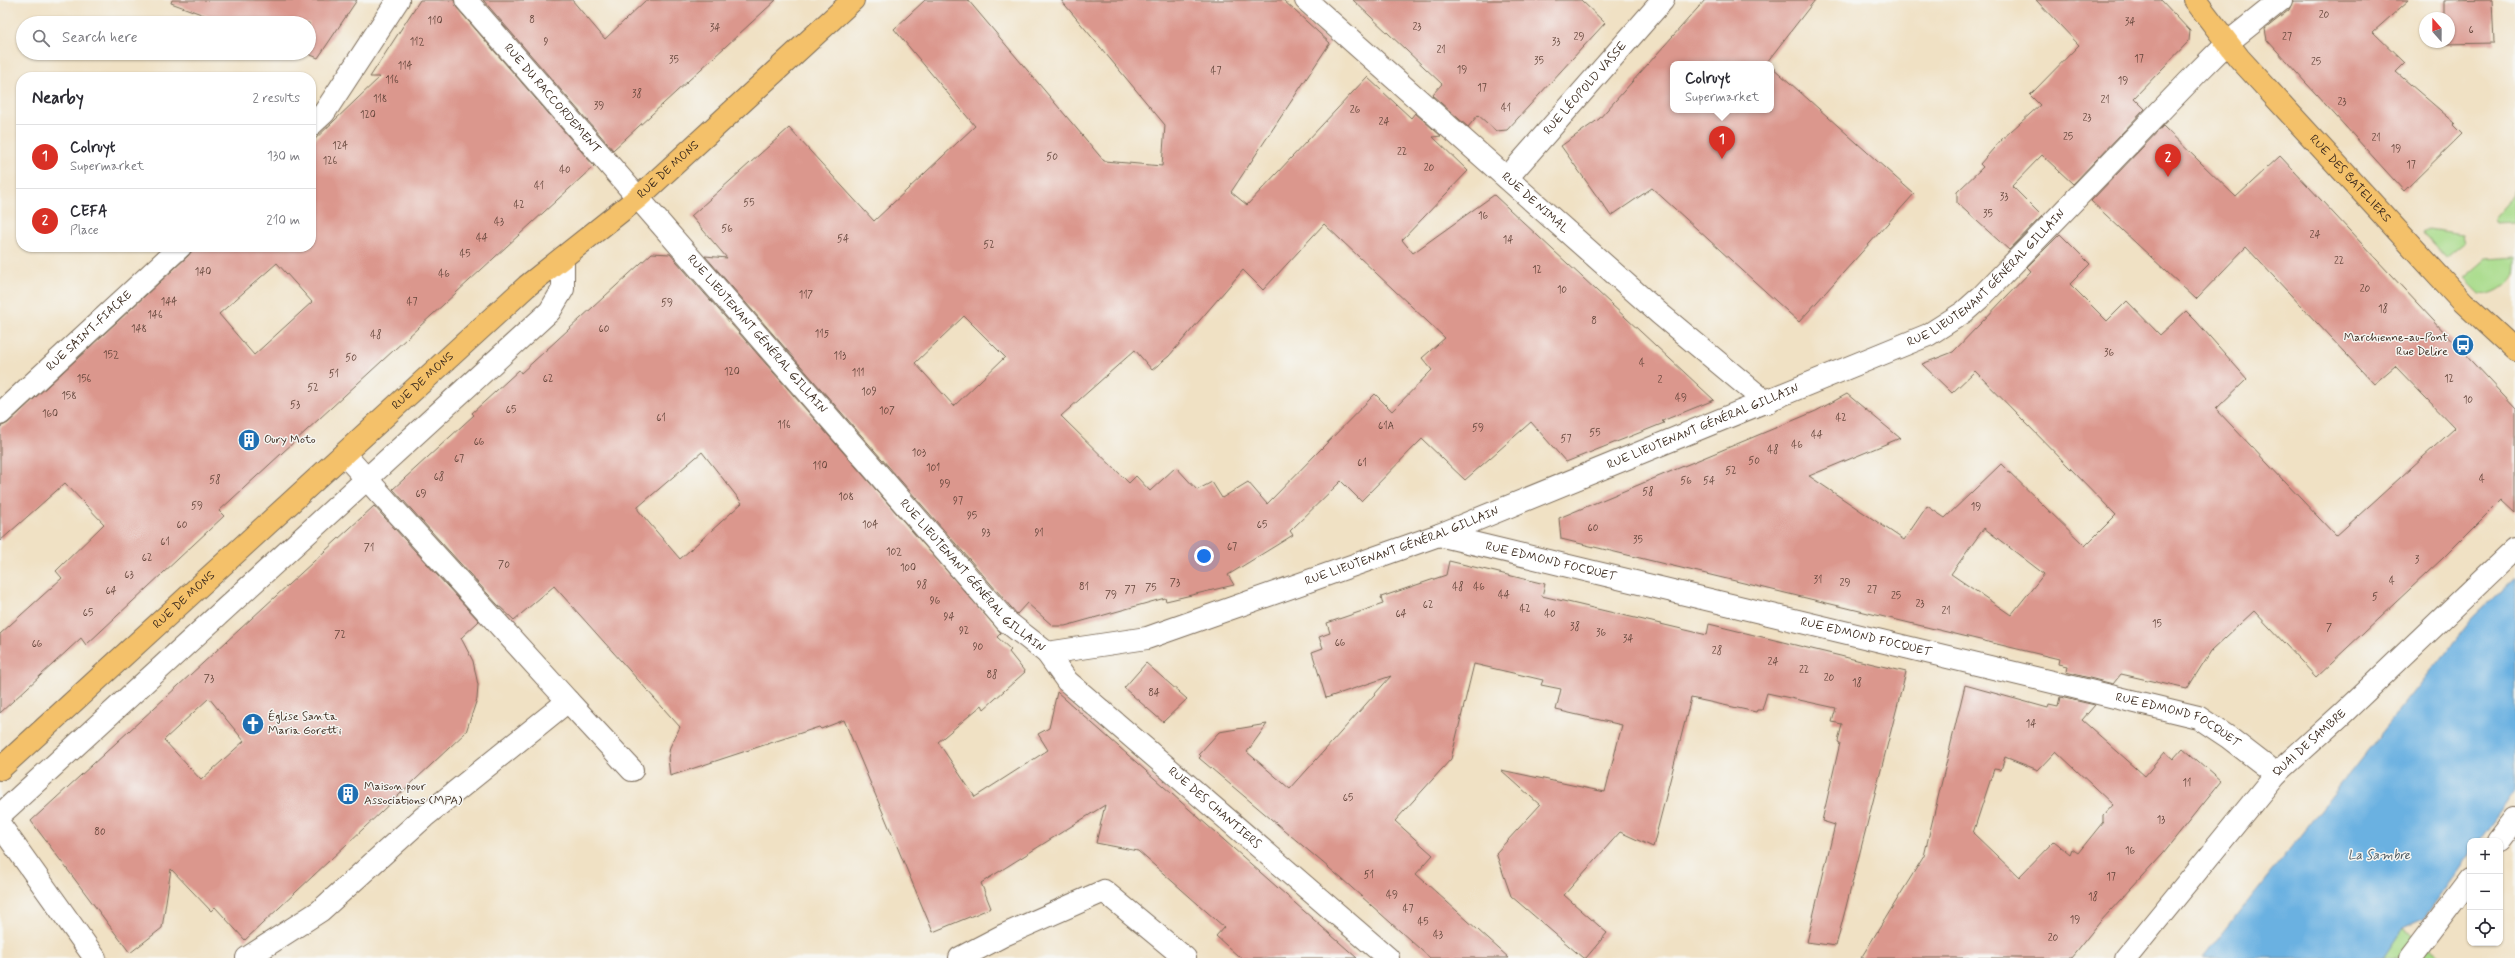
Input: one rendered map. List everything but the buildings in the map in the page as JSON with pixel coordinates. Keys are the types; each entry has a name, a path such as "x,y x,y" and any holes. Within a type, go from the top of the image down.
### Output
{"main road":[{"name":"RUE DE MONS","path":"0,769 527,286 639,197 853,0"},
{"name":"RUE DES BATELIERS","path":"2194,0 2226,44 2463,302 2513,345"}],"street":[{"path":"316,120 324,113 398,0"},
{"name":"RUE DU RACCORDEMENT","path":"466,0 639,197"},
{"name":"RUE DE NIMAL","path":"1306,0 1660,314 1767,403"},
{"name":"RUE LÉOPOLD VASSE","path":"1507,178 1663,0"},
{"name":"RUE LIEUTENANT GÉNÉRAL GILLAIN","path":"639,197 1006,621 1047,653 1147,638 1439,535 1767,403 1922,338 1964,312 2131,143 2138,132 2226,44 2281,0"},
{"name":"RUE SAINT-FIACRE","path":"0,414 175,252"},
{"path":"0,815 550,311 563,289 563,258"},
{"path":"344,454 632,770"},
{"name":"RUE EDMOND FOCQUET","path":"1439,535 2198,717 2228,737 2276,774"},
{"name":"QUAI DE SAMBRE","path":"2126,958 2276,774 2341,715 2515,549"},
{"name":"RUE DES CHANTIERS","path":"1047,653 1067,682 1388,958"},
{"path":"247,958 320,911 424,817 568,701"},
{"path":"2500,838 2515,819"},
{"path":"0,825 9,834 95,958"},
{"path":"2410,958 2467,883"},
{"path":"960,958 1004,935 1104,891 1184,958"}],"green space":[{"path":"2515,187 2515,223 2495,224 2493,219 2507,203"},
{"path":"2428,229 2463,234 2465,242 2446,258 2422,232"},
{"path":"2515,257 2514,274 2512,278 2505,286 2495,292 2490,294 2480,294 2464,278 2486,259"},
{"path":"2403,928 2444,958 2383,958"}],"water":[{"name":"La Sambre","path":"2515,578 2515,791 2481,838 2467,838 2467,858 2423,919 2403,928 2383,958 2203,958 2472,619"}],"place":[{"name":"Colruyt","path":"1722,159"},
{"name":"CEFA","path":"2168,177"},
{"name":"Marchienne-au-Pont Rue Delire","path":"2463,345"},
{"name":"Oury Moto","path":"249,440"},
{"name":"Église Santa Maria Goretti","path":"253,724"},
{"name":"Maison pour Associations (MPA)","path":"348,794"}]}
